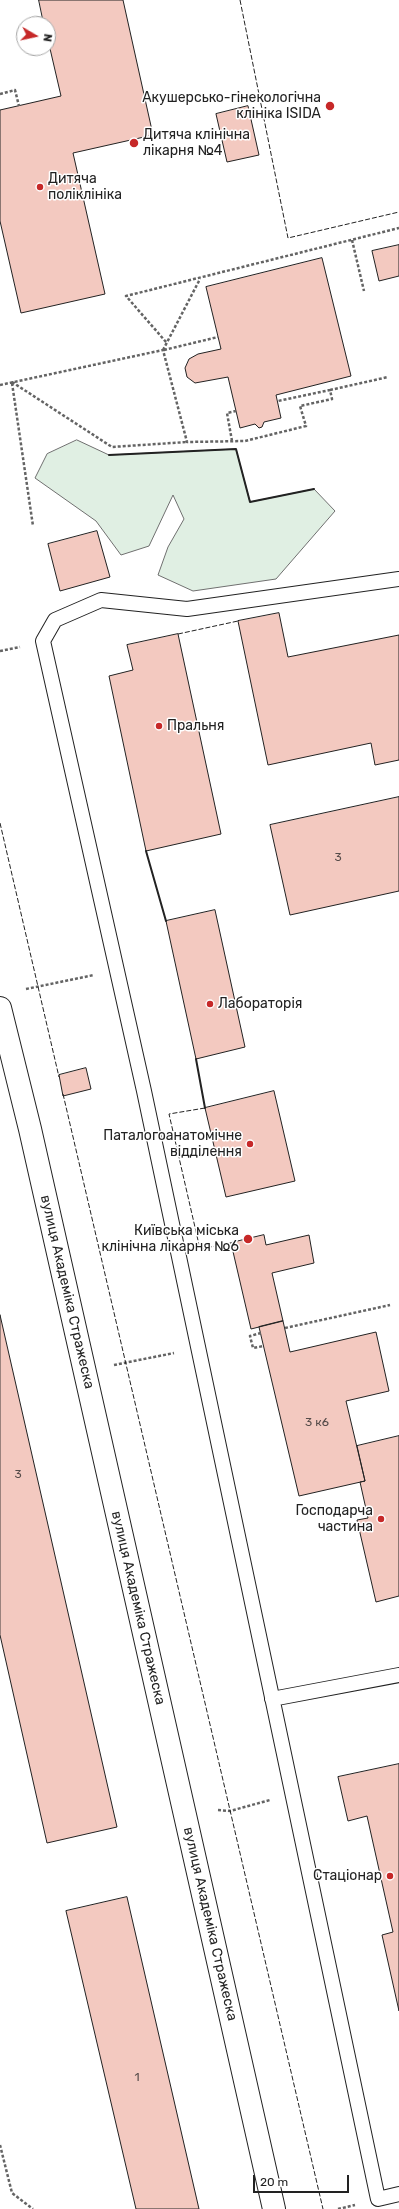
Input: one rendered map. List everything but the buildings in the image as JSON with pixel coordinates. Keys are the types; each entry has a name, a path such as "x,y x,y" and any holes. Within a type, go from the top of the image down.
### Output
{"street":[{"name":"вулиця Академіка Стражеска","path":"0,1008 34,1145 274,2209"}],"lane":[{"path":"399,579 187,609 101,600 56,620 44,641 117,970 378,2199 399,2194"},
{"path":"272,1699 399,1675"}],"path":[{"path":"0,94 15,90 19,106"},
{"path":"166,342 126,296 399,228"},
{"path":"352,240 364,291"},
{"path":"187,442 163,350 200,278"},
{"path":"0,385 218,337"},
{"path":"278,402 388,376"},
{"path":"12,382 112,447 187,442 245,441 306,426 300,406 332,399 330,390"},
{"path":"12,382 32,526"},
{"path":"232,441 227,413 236,411"},
{"path":"26,989 117,970"},
{"path":"285,1328 390,1305"},
{"path":"261,1333 250,1336 253,1348 264,1346"},
{"path":"114,1365 198,1348"},
{"path":"218,1810 230,1811 291,1794"},
{"path":"0,2145 12,2193 33,2209"}],"green space":[{"path":"77,440 109,455 236,449 250,502 314,489 335,511 276,579 193,591 158,575 168,547 184,519 173,495 149,546 121,555 96,521 35,478 47,454"}],"fence":[{"path":"240,0 288,238 399,212"},
{"path":"178,634 238,621"},
{"path":"0,823 59,1077"},
{"path":"63,1094 323,2209"},
{"path":"205,1108 169,1114 200,1249 231,1243"}],"wall":[{"path":"109,455 236,449 250,502 314,489"},
{"path":"146,851 166,921"},
{"path":"196,1059 205,1108"}],"place":[{"name":"Акушерсько-гінекологічна клініка ISIDA","path":"330,106"},
{"name":"Дитяча клінічна лікарня №4","path":"134,143"},
{"name":"Дитяча поліклініка","path":"40,187"},
{"name":"Пральня","path":"159,726"},
{"name":"Лабораторія","path":"210,1004"},
{"name":"Паталогоанатомічне відділення","path":"250,1144"},
{"name":"Київська міська клінічна лікарня №6","path":"248,1239"},
{"name":"Господарча частина","path":"381,1519"},
{"name":"Стаціонар","path":"390,1876"}]}
